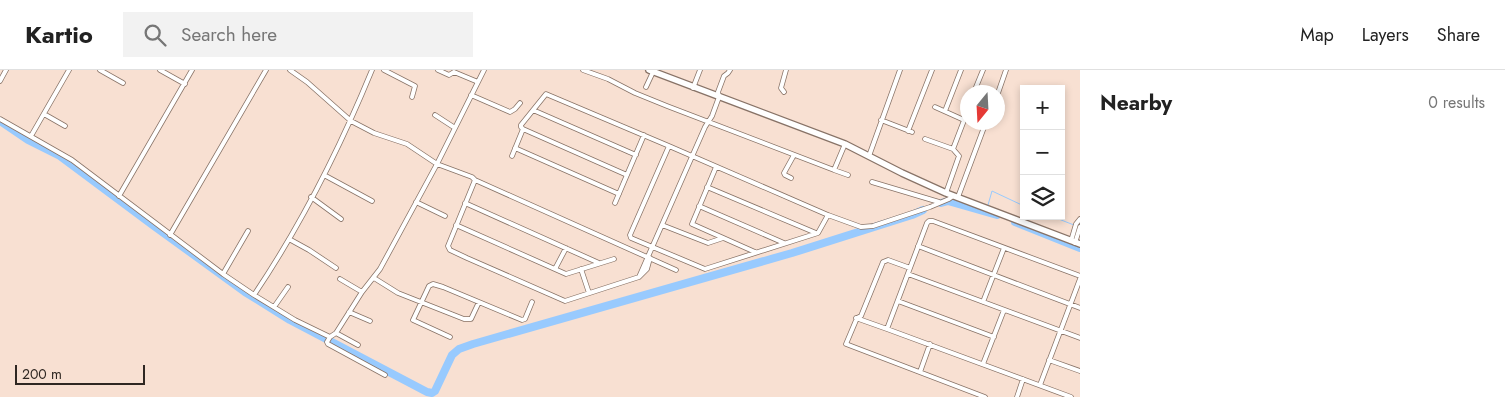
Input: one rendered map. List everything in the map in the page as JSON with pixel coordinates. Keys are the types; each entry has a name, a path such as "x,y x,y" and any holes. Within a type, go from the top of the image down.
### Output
{"street":[{"path":"0,81 6,70"},
{"path":"31,136 69,70"},
{"path":"100,70 123,83"},
{"path":"160,70 185,84"},
{"path":"119,196 192,70"},
{"path":"170,235 266,70"},
{"path":"290,70 352,119 374,133 407,144 475,180 650,254 705,269 819,232 828,215"},
{"path":"254,295 324,175 352,119 372,70"},
{"path":"384,70 415,86 412,97"},
{"path":"397,77 401,70"},
{"path":"438,70 449,74 454,72 478,82"},
{"path":"384,375 328,344 329,339 336,333 348,312 374,278 438,162 484,70"},
{"path":"583,70 608,79 659,103 848,175"},
{"path":"694,85 700,70"},
{"path":"475,180 448,246 450,250 568,301 639,277 705,127 709,122 719,97 718,92 724,76 730,70"},
{"path":"784,92 781,88 786,70"},
{"path":"870,154 900,70"},
{"path":"881,120 910,131 932,70"},
{"path":"945,111 961,70"},
{"path":"977,85 983,70"},
{"path":"1001,85 1006,70"},
{"path":"646,87 651,71 694,85 719,97 870,154 902,173 1075,243 1079,225"},
{"path":"627,175 523,130 520,127 543,96 548,94 828,215 866,228 905,216 957,196 983,130"},
{"path":"472,95 501,109 513,111 520,103"},
{"path":"935,107 960,118"},
{"path":"532,110 636,155"},
{"path":"44,114 65,126"},
{"path":"435,115 455,128"},
{"path":"0,119 72,160 223,274 294,320 329,339"},
{"path":"512,156 523,130"},
{"path":"953,149 960,130"},
{"path":"615,203 644,135"},
{"path":"925,139 953,149 959,158 947,191"},
{"path":"834,170 845,144"},
{"path":"669,146 630,235 650,254 676,270"},
{"path":"515,148 619,194"},
{"path":"791,178 784,173 794,155"},
{"path":"716,167 692,222 693,226 755,252"},
{"path":"324,175 372,202"},
{"path":"872,182 939,202"},
{"path":"707,187 816,233"},
{"path":"311,197 341,218"},
{"path":"416,202 445,216"},
{"path":"465,203 599,263"},
{"path":"699,206 784,243"},
{"path":"888,328 927,223 933,221 1080,277 1040,385"},
{"path":"456,225 567,274 614,258"},
{"path":"662,225 708,243 723,238"},
{"path":"223,274 248,231"},
{"path":"288,239 336,268"},
{"path":"918,246 1080,308"},
{"path":"555,269 566,248"},
{"path":"983,302 1004,248"},
{"path":"910,268 888,260 883,262 861,316 856,318 846,344 985,397"},
{"path":"581,269 589,293"},
{"path":"908,274 1080,338"},
{"path":"374,278 398,293 464,318 471,319 479,302"},
{"path":"340,279 362,292"},
{"path":"450,337 413,320 429,286 433,284 522,320 525,319 532,302"},
{"path":"274,307 288,287"},
{"path":"898,302 994,337"},
{"path":"983,364 1004,310"},
{"path":"348,312 370,321"},
{"path":"856,318 888,328 1071,397"},
{"path":"336,333 358,345"},
{"path":"920,372 930,344"},
{"path":"1049,360 1080,371"},
{"path":"1017,397 1024,379"}],"waterway":[{"path":"0,121 28,140 60,156 245,292 290,320 432,393 435,391 452,355 459,349 792,253 923,210"},
{"path":"988,205 992,191 1020,204"},
{"path":"941,203 948,201 997,215"},
{"path":"1061,220 1079,227"},
{"path":"1015,222 1080,248"}]}
